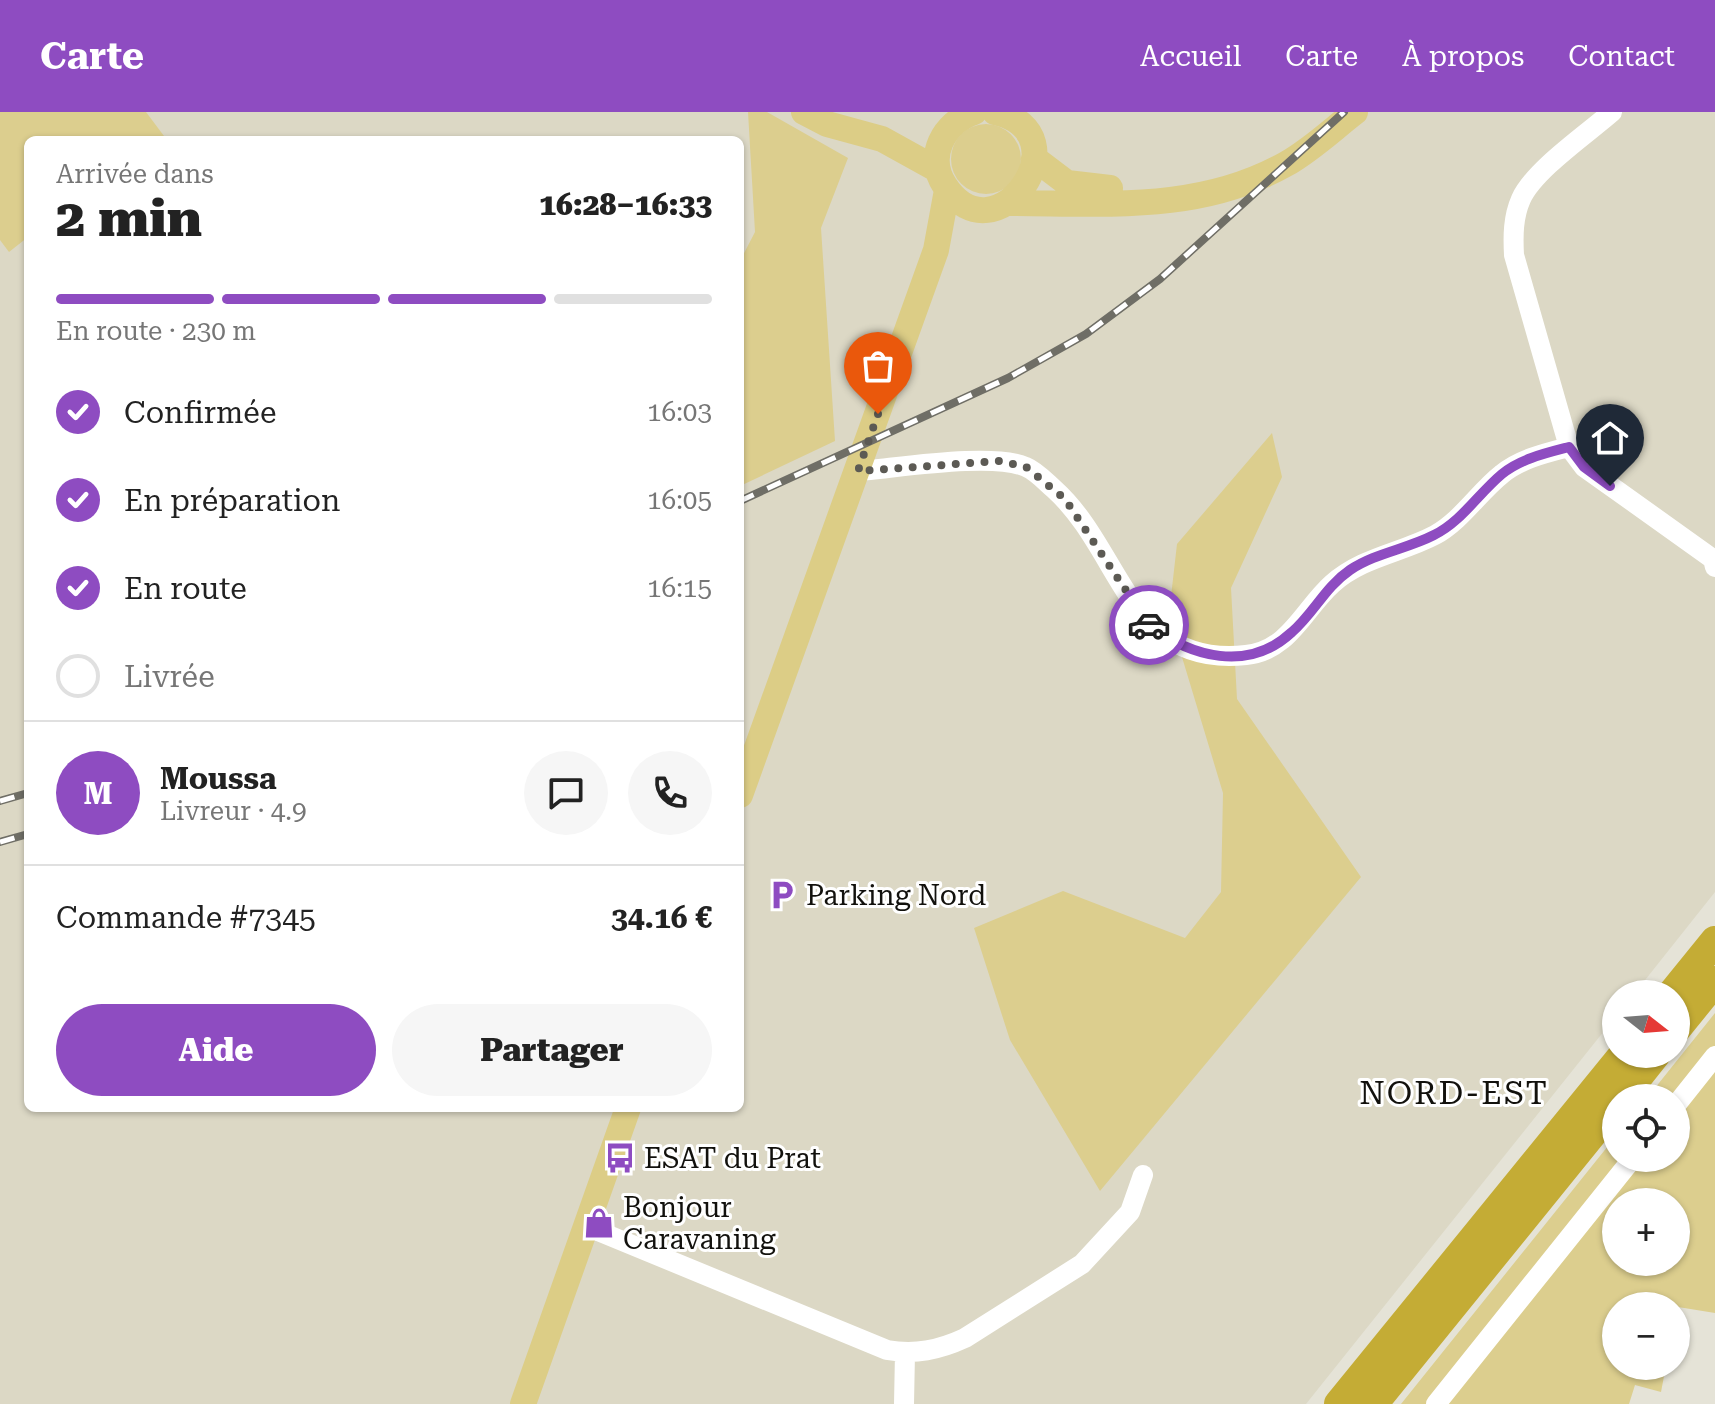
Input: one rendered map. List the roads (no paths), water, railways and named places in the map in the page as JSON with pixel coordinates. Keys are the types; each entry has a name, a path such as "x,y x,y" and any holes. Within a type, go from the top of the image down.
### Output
{"highway":[{"path":"1683,980 1715,941"},
{"path":"1690,1012 1715,981"},
{"path":"1339,1404 1613,1068"},
{"path":"1632,1084 1645,1068"},
{"path":"1373,1404 1602,1121"}],"main road":[{"path":"804,112 827,124 882,139 943,180 960,201 976,207 1009,203 1134,205 1198,196 1254,180 1288,163 1355,112"},
{"path":"744,784 936,250 943,180 939,146 952,124 974,112"},
{"path":"1034,158 1056,178 1079,187 1147,188 1195,183 1230,176 1273,155 1328,112"},
{"path":"1009,115 1032,144 1034,158 1028,184 1009,203"},
{"path":"882,139 944,135"},
{"path":"936,250 976,207"},
{"path":"523,1404 627,1112"}],"street":[{"path":"1612,112 1535,180 1521,198 1513,230 1514,255 1569,447 1584,467 1713,559 1715,567"},
{"path":"858,471 1000,461 1026,467 1065,499 1080,518 1144,621 1170,641 1193,652 1219,657 1250,655 1271,646 1293,632 1330,585 1353,568 1436,535 1504,472 1537,455 1569,447"},
{"path":"1690,1087 1715,1056"},
{"path":"1436,1404 1622,1172"},
{"path":"586,1226 887,1350 905,1353 937,1349 965,1338 1082,1264 1130,1212 1143,1175"},
{"path":"904,1404 905,1353"}],"railway":[{"path":"744,499 1008,378 1086,334 1160,279 1344,112"},
{"path":"0,801 24,794"},
{"path":"0,842 24,835"}],"place":[{"name":"Parking Nord","path":"782,895"},
{"name":"ESAT du Prat","path":"620,1158"},
{"name":"Bonjour Caravaning","path":"599,1223"}],"district":[{"name":"NORD-EST","path":"1454,1093"}]}
